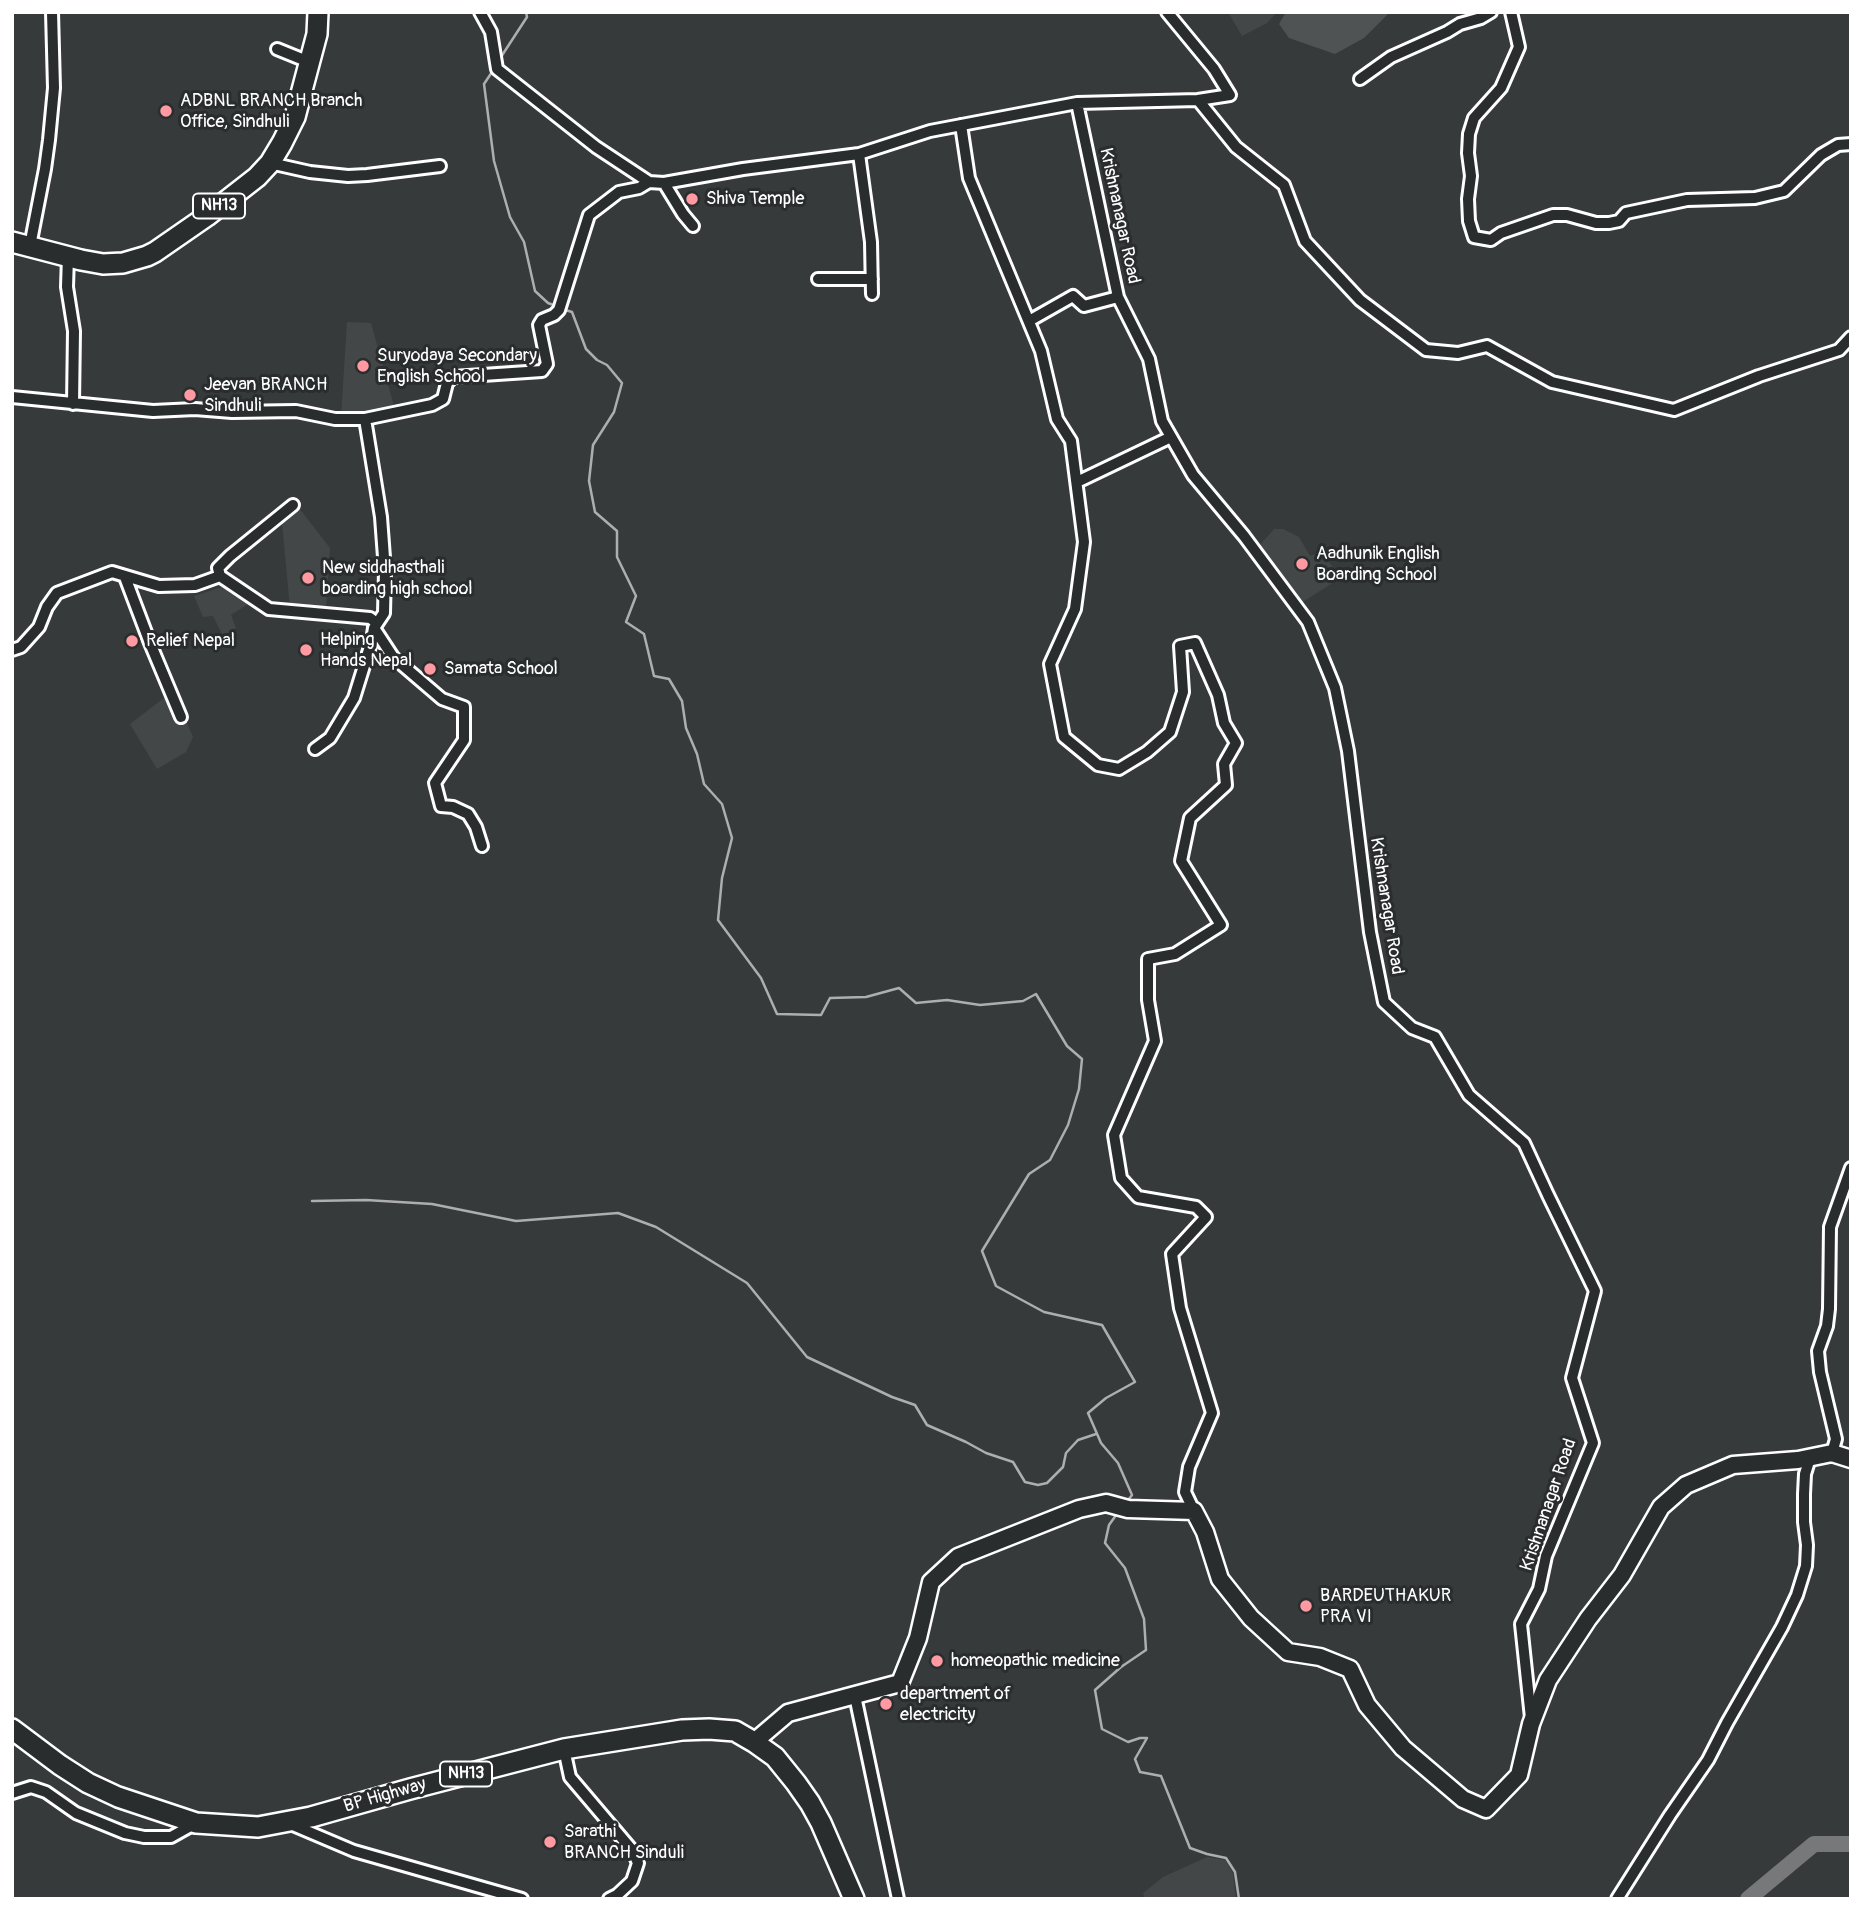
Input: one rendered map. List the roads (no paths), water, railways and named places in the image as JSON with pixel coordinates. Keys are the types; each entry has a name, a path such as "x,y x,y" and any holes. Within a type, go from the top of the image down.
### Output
{"highway":[{"name":"NH13","path":"21,244 103,264 122,263 147,256 207,216 257,177 270,163 295,117 317,34 318,12"},
{"name":"BP Highway","path":"12,1729 88,1783 118,1797 196,1823 258,1826 311,1817 564,1749 682,1730 735,1731 775,1757 810,1803 854,1899"}],"street":[{"path":"21,244 46,169 50,140 54,88 52,12"},
{"path":"480,12 491,32 497,69 596,147 649,182 664,183 743,169 859,154 908,137 1077,103 1198,100 1230,95 1214,69 1167,12"},
{"path":"1360,79 1391,57 1492,12"},
{"path":"1511,12 1519,47 1500,88 1474,118 1469,134 1469,221 1474,237 1490,240 1501,233 1553,215 1609,223 1619,221 1626,213 1687,200 1755,198 1784,191 1821,155 1838,145 1851,144"},
{"path":"277,49 309,62"},
{"path":"1198,100 1236,147 1284,185 1305,241 1360,300 1426,350 1458,353 1488,346 1552,382 1674,410 1759,376 1839,350 1851,337"},
{"name":"Krishnanagar Road","path":"1077,103 1118,296 1149,359 1162,421 1193,475 1244,536 1308,622 1335,688 1348,751 1370,932 1384,1002 1412,1028 1435,1037 1469,1095 1524,1143 1595,1291 1572,1378 1593,1443 1546,1556 1539,1589 1521,1624 1531,1724"},
{"path":"961,125 969,178 1041,351 1057,419 1071,441 1084,542 1075,609 1050,664 1065,737 1098,765 1119,769 1147,752 1170,732 1183,692 1180,646 1195,643 1218,695 1224,723 1236,743 1224,764 1226,785 1190,818 1181,861 1221,925 1175,954 1149,959 1148,1000 1155,1041 1114,1135 1121,1178 1138,1197 1196,1207 1206,1217 1172,1254 1180,1308 1212,1413 1189,1467 1185,1492 1205,1532 1220,1579 1251,1618 1288,1652 1320,1657 1350,1669 1367,1705 1402,1748 1463,1799 1486,1809 1519,1775 1531,1724 1548,1679 1588,1619 1622,1575 1661,1507 1686,1485 1733,1465 1798,1460 1832,1453 1851,1459"},
{"path":"859,154 871,242 872,294"},
{"path":"270,163 310,172 348,176 440,166"},
{"path":"12,397 153,411 296,411 335,419 365,419 432,405 443,399 447,383 453,377 542,371 547,364 539,325 542,320 559,310 589,215 619,192 639,188 649,182"},
{"path":"664,183 683,214 694,226"},
{"path":"68,256 67,287 74,331 74,404"},
{"path":"818,279 872,279"},
{"path":"1029,321 1073,296 1084,306 1118,296"},
{"path":"315,749 330,738 354,698 376,626 384,613 385,571 381,517 365,419"},
{"path":"1077,482 1171,437"},
{"path":"293,505 230,556 218,568 220,576 269,609 370,618 393,657 442,699 464,707 464,740 435,783 441,806 453,807 468,814 476,827 482,846"},
{"path":"12,650 21,647 39,627 47,607 57,593 112,572 159,586 195,584 220,576"},
{"path":"125,577 149,643 181,717"},
{"path":"1832,1453 1836,1440 1820,1372 1818,1351 1827,1326 1829,1308 1830,1227 1851,1168"},
{"path":"1617,1899 1708,1760 1792,1606 1806,1566 1804,1494 1805,1474 1810,1458"},
{"path":"754,1742 788,1713 900,1683 918,1638 931,1582 958,1557 1079,1509 1107,1503 1128,1508 1194,1511"},
{"path":"855,1696 898,1899"},
{"path":"564,1749 570,1777 632,1850 638,1863 632,1881 617,1895 608,1899"},
{"path":"12,1793 31,1787 46,1792 76,1813 144,1838 171,1837 196,1823"},
{"path":"286,1822 354,1852 522,1899"}],"waterway":[{"path":"499,60 527,17 526,12"},
{"path":"494,69 484,84 494,161 510,217 524,242 535,291 548,303 556,306"},
{"path":"562,309 572,312 586,349 607,365 622,383 614,412 593,445 589,481 595,512 617,531 617,557 636,596 626,622 644,634 654,676 669,679 682,701 686,728 697,754 704,784 722,804 732,838 722,878 718,920 761,978 777,1014 821,1015 830,998 866,997 899,988 916,1003 947,1000 980,1005 1023,1001 1036,994 1067,1046 1082,1059 1079,1089 1068,1125 1050,1160 1029,1174 982,1251 996,1286 1044,1312 1102,1325 1135,1382 1106,1398 1088,1413 1101,1443 1118,1463 1132,1495 1126,1503"},
{"path":"312,1201 366,1200 432,1204 516,1221 618,1213 656,1227 747,1283 807,1357 915,1405 927,1425 986,1453 1013,1462 1025,1482 1038,1485 1047,1483 1063,1467 1066,1453 1078,1440 1096,1434"},
{"path":"1119,1511 1109,1525 1105,1543 1125,1568 1144,1619 1146,1650 1095,1690 1102,1729 1128,1742 1147,1738 1135,1759 1140,1772 1161,1776 1190,1848 1226,1858 1235,1872 1239,1899"},
{"path":"1748,1899 1814,1844 1851,1844"}],"place":[{"name":"ADBNL BRANCH Branch Office, Sindhuli","path":"166,111"},
{"name":"Shiva Temple","path":"692,199"},
{"name":"Suryodaya Secondary English School","path":"363,366"},
{"name":"Jeevan BRANCH Sindhuli","path":"190,395"},
{"name":"Aadhunik English Boarding School","path":"1302,564"},
{"name":"New siddhasthali boarding high school","path":"308,578"},
{"name":"Relief Nepal","path":"132,641"},
{"name":"Helping Hands Nepal","path":"306,650"},
{"name":"Samata School","path":"430,669"},
{"name":"BARDEUTHAKUR PRA VI","path":"1306,1606"},
{"name":"homeopathic medicine","path":"937,1661"},
{"name":"department of electricity","path":"886,1704"},
{"name":"Sarathi BRANCH Sinduli","path":"550,1842"}]}
